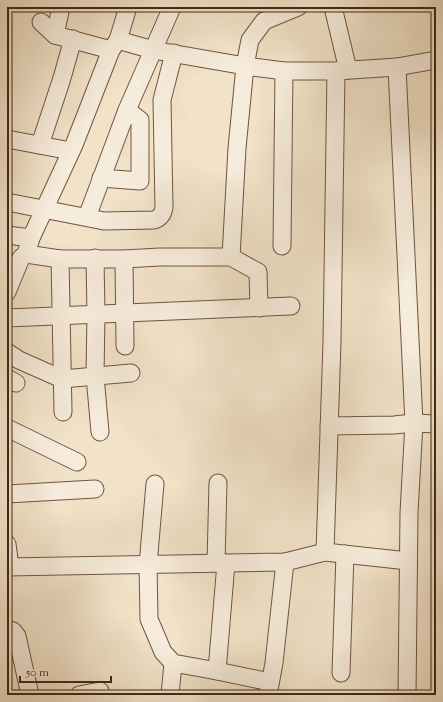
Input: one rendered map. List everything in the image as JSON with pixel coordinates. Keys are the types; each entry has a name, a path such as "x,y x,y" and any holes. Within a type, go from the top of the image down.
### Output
{"street":[{"path":"55,35 61,7"},
{"path":"87,217 127,110 172,7"},
{"path":"231,257 237,148 245,66 250,40 264,21 277,11 298,7"},
{"path":"325,552 342,70 332,7"},
{"path":"7,292 18,256 31,238 71,151 115,45 126,8"},
{"path":"41,22 55,35 73,39 153,50 245,66 284,70 342,70 398,67 436,60"},
{"path":"40,145 73,39"},
{"path":"7,202 104,220 154,220 159,218 163,213 162,100 174,54"},
{"path":"398,67 414,423 408,561 406,695"},
{"path":"282,246 284,70"},
{"path":"101,178 140,181 140,120 127,110"},
{"path":"7,139 71,151"},
{"path":"7,235 31,238"},
{"path":"18,256 60,259 231,257 258,272 259,308"},
{"path":"95,258 95,376 100,432"},
{"path":"60,259 63,412"},
{"path":"124,259 125,346"},
{"path":"7,318 291,306"},
{"path":"7,352 19,360 62,379 131,373"},
{"path":"329,426 394,425 414,423 436,424"},
{"path":"7,428 77,462"},
{"path":"217,671 221,563 218,483"},
{"path":"155,484 148,565 149,619 163,652 173,663 217,671 269,689 274,663 285,562"},
{"path":"7,494 95,489"},
{"path":"7,544 8,567 285,562 325,552 408,561"},
{"path":"341,673 345,554"},
{"path":"7,629 13,630 17,636 30,695"},
{"path":"170,695 173,663"},
{"path":"79,695 100,691"}]}
